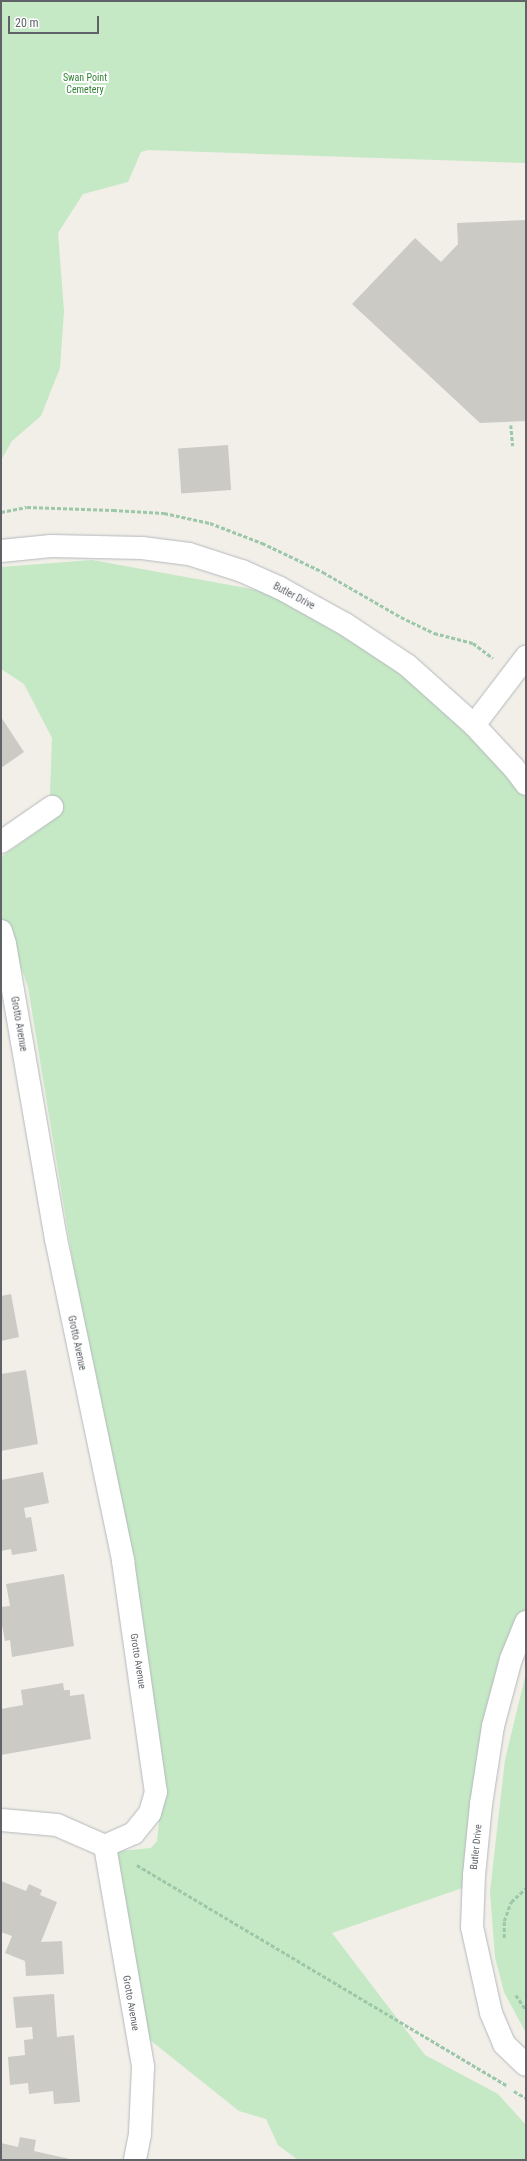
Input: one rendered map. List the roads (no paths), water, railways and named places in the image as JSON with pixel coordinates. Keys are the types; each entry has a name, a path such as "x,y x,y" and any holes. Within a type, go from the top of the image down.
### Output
{"street":[{"name":"Butler Drive","path":"1,551 51,546 142,548 189,554 242,571 280,588 338,620 407,665 474,725 514,768 526,784"},
{"path":"474,725 526,657"},
{"path":"1,842 52,807"},
{"name":"Grotto Avenue","path":"1,931 7,951 56,1239 123,1561 152,1755 156,1792 150,1813 134,1833 105,1846 143,2067 140,2134 135,2160"},
{"name":"Butler Drive","path":"526,1622 511,1660 493,1726 481,1804 474,1875 472,1927 491,2013 504,2044 526,2065"},
{"path":"1,1820 58,1825 105,1846"}],"park label":[{"name":"Swan Point Cemetery","path":"85,82"}]}
